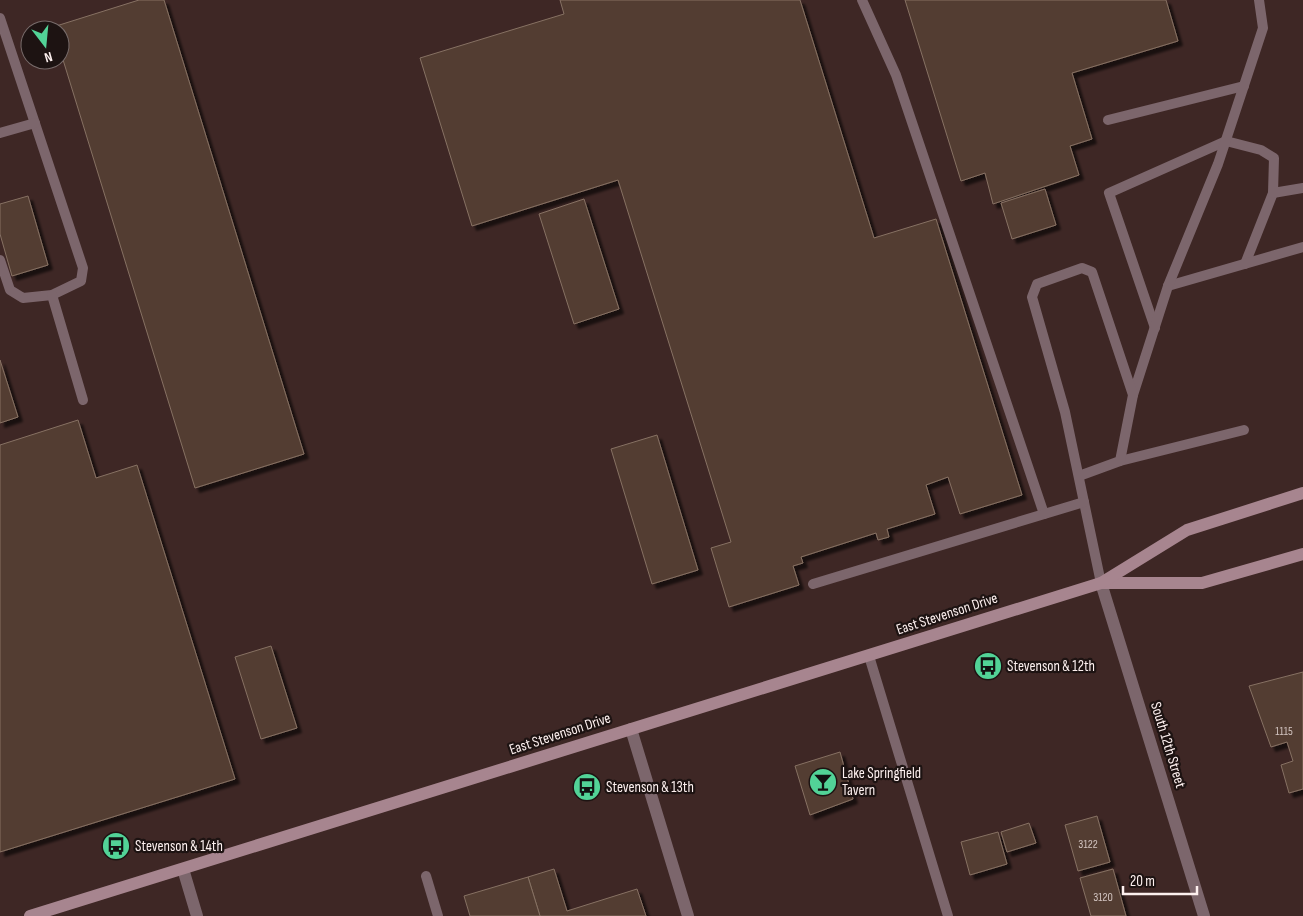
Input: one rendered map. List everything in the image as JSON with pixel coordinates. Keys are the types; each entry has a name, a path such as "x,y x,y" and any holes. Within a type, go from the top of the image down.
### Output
{"main road":[{"name":"East Stevenson Drive","path":"30,916 1100,583 1187,530 1303,493"},
{"name":"East Stevenson Drive","path":"1100,583 1202,583 1303,554"}],"street":[{"name":"South 12th Street","path":"1100,583 1204,916"},
{"path":"631,729 688,916"},
{"path":"183,869 197,916"}],"lane":[{"path":"862,0 896,75 1044,514"},
{"path":"1120,461 1133,395 1168,286 1226,142 1263,28 1259,0"},
{"path":"0,18 83,268 81,281 52,295 23,298 10,290 0,260"},
{"path":"1108,120 1244,86"},
{"path":"0,133 35,123"},
{"path":"1155,328 1109,193 1226,142 1261,150 1274,158 1273,193 1245,264"},
{"path":"1273,193 1303,188"},
{"path":"1168,286 1303,247"},
{"path":"1100,583 1065,412 1032,297 1037,284 1082,268 1092,272 1133,395"},
{"path":"52,295 83,400"},
{"path":"1079,476 1120,461 1244,430"},
{"path":"813,584 1084,502"},
{"path":"868,656 948,916"},
{"path":"426,876 438,916"}],"building":[{"path":"139,0 164,0 304,454 195,488 66,70 70,70 70,22"},
{"path":"560,0 800,0 874,238 936,219 1022,495 960,514 948,477 926,485 935,514 887,529 889,537 878,540 876,533 801,557 803,563 793,566 799,585 729,607 711,548 731,542 618,180 472,226 420,58 564,14"},
{"path":"905,0 1166,0 1178,41 1072,73 1092,139 1070,146 1079,175 993,204 985,173 961,181"},
{"path":"1045,189 1056,225 1012,239 1001,203"},
{"path":"28,196 48,265 12,276 0,234 0,204"},
{"path":"584,199 619,309 574,324 539,214"},
{"path":"0,360 18,417 0,423"},
{"path":"78,420 96,478 137,465 235,779 0,852 0,445"},
{"path":"657,435 698,570 652,584 611,449"},
{"path":"271,646 297,728 261,739 235,657"},
{"path":"1303,672 1303,789 1289,793 1281,765 1293,761 1287,742 1271,747 1249,686"},
{"path":"840,752 853,799 810,815 795,766"},
{"path":"1097,816 1110,862 1078,871 1065,825"},
{"path":"1029,823 1036,843 1007,852 1001,832"},
{"path":"998,832 1007,864 970,875 961,842"},
{"path":"554,869 567,911 637,889 646,916 540,916 528,877"},
{"path":"1113,869 1126,916 1091,916 1080,878"},
{"path":"528,877 540,916 470,916 464,896"}],"place":[{"name":"Stevenson & 12th","path":"988,666"},
{"name":"Lake Springfield Tavern","path":"823,782"},
{"name":"Stevenson & 13th","path":"587,787"},
{"name":"Stevenson & 14th","path":"116,846"}]}
